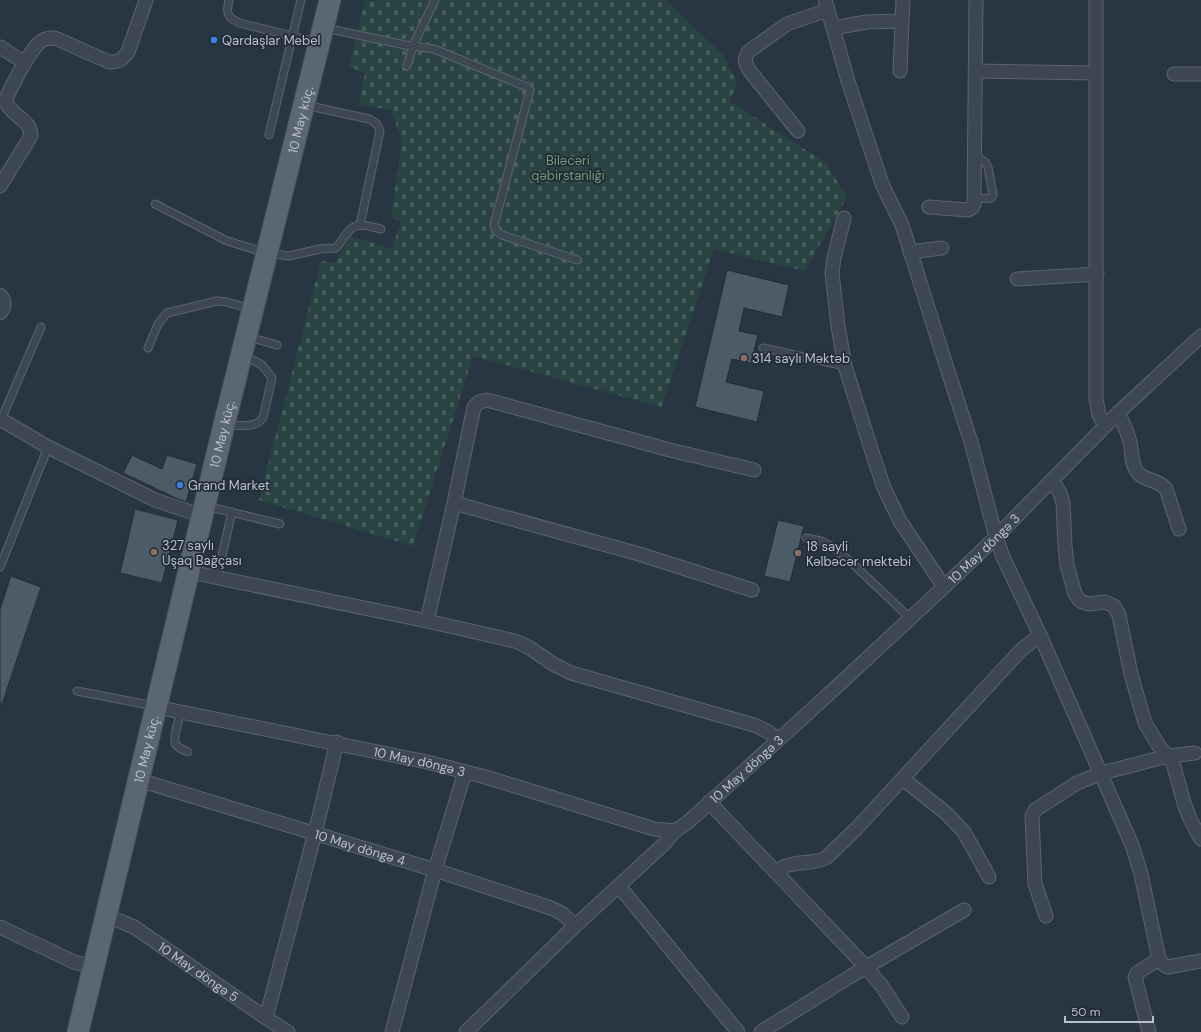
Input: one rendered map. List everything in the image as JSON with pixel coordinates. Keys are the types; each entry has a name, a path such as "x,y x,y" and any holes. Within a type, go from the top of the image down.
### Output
{"main road":[{"name":"10 May küç.","path":"78,1032 95,968 224,425 330,0"}],"street":[{"path":"0,186 31,136 31,130 28,125 10,110 5,101 25,63 40,42 47,38 55,38 109,62 117,62 128,52 146,0"},
{"path":"900,71 902,0"},
{"path":"929,207 968,210 972,208 974,204 976,0"},
{"path":"1096,0 1096,399 1099,415 1106,425"},
{"path":"798,131 749,70 745,64 745,58 748,52 787,24 827,5 882,184 897,214 971,442 996,537 1003,557 1102,773 1132,845 1141,874 1159,959 1163,964 1168,966 1201,961"},
{"path":"833,28 867,22 902,21"},
{"path":"0,47 25,63"},
{"path":"976,71 1096,73"},
{"path":"1174,74 1201,74"},
{"path":"844,218 834,258 832,273 838,326 845,366 884,488 900,521 944,587"},
{"path":"910,252 942,248"},
{"path":"1017,279 1097,274"},
{"path":"0,295 4,299 3,310 0,313"},
{"name":"10 May döngə 3","path":"156,707 337,742 427,762 466,772 654,829 675,831 687,823 708,802 831,692 944,587 996,537 1118,413 1201,336"},
{"path":"427,621 474,407 479,402 487,400 670,450 754,470"},
{"path":"1118,413 1125,425 1130,441 1134,468 1143,478 1156,481 1162,484 1166,489 1179,529"},
{"path":"0,419 48,447 155,500 204,511"},
{"path":"1052,480 1060,493 1063,503 1067,565 1075,594 1080,601 1088,604 1105,602 1114,606 1119,615 1131,674 1145,722 1159,746 1168,756 1176,771 1184,803 1190,819 1201,840"},
{"path":"454,503 639,554 752,590"},
{"path":"190,572 427,621 515,641 530,648 553,664 571,673 754,725 769,732 777,740"},
{"path":"775,872 783,866 822,860 827,857 857,828 1020,651 1040,635"},
{"path":"266,1018 315,833 337,742"},
{"path":"1046,916 1035,884 1032,816 1035,810 1066,790 1088,778 1102,773 1168,756 1195,753"},
{"path":"392,1032 435,870 466,772"},
{"path":"902,779 946,813 964,832 989,877"},
{"name":"10 May döngə 4","path":"139,780 435,870 551,908 563,914 575,926"},
{"path":"708,802 866,967 881,985 902,1017"},
{"path":"466,1032 575,926 664,844 675,831"},
{"path":"618,886 738,1032"},
{"path":"761,1032 866,967 964,910"},
{"name":"10 May döngə 5","path":"106,918 120,921 134,927 288,1032"},
{"path":"0,927 74,962 95,968"},
{"path":"1150,1032 1135,977 1137,973 1159,959"}],"lane":[{"path":"229,0 228,13 231,19 239,23 292,36 321,35 434,49 530,90 494,225 496,231 502,235 577,260"},
{"path":"269,135 301,0"},
{"path":"407,66 413,46 435,0"},
{"path":"304,104 369,119 379,126 380,131 360,225"},
{"path":"974,199 991,198 993,195 988,167 985,162 975,156"},
{"path":"155,204 225,240 267,253 289,256 320,249 336,248 350,230 360,225 381,229"},
{"path":"148,348 158,324 167,313 217,301 227,302 253,310"},
{"path":"0,419 41,327"},
{"path":"244,346 277,345"},
{"path":"224,425 253,425 260,422 263,418 272,378 268,371 244,346"},
{"path":"763,348 845,366"},
{"path":"0,567 48,447"},
{"path":"204,511 232,512 280,524"},
{"path":"217,577 232,512"},
{"path":"806,538 821,541 833,547 910,618"},
{"path":"77,692 156,707"},
{"path":"181,712 175,743 178,747 188,752"}],"green space":[{"name":"Biləcəri qəbirstanlığı","path":"365,0 665,0 724,56 737,83 730,101 826,163 847,197 805,271 714,249 662,407 473,356 413,546 259,500 321,261 335,263 351,236 392,249 401,221 391,217 402,141 391,110 359,105 365,73 349,67"}],"building":[{"path":"727,270 789,285 782,317 744,308 739,331 758,335 751,363 732,359 726,382 764,391 757,422 695,407"},
{"path":"132,455 162,469 167,455 197,464 186,502 123,473"},
{"path":"135,509 178,520 162,583 120,573"},
{"path":"778,520 804,526 790,582 764,576"},
{"path":"11,576 41,587 2,704 0,704 0,609"}],"place":[{"name":"Qardaşlar Mebel","path":"214,40"},
{"name":"314 saylı Məktəb","path":"744,358"},
{"name":"Grand Market","path":"180,485"},
{"name":"327 saylı Uşaq Bağçası","path":"154,552"},
{"name":"18 sayli Kəlbəcər mektebi","path":"798,553"}]}
